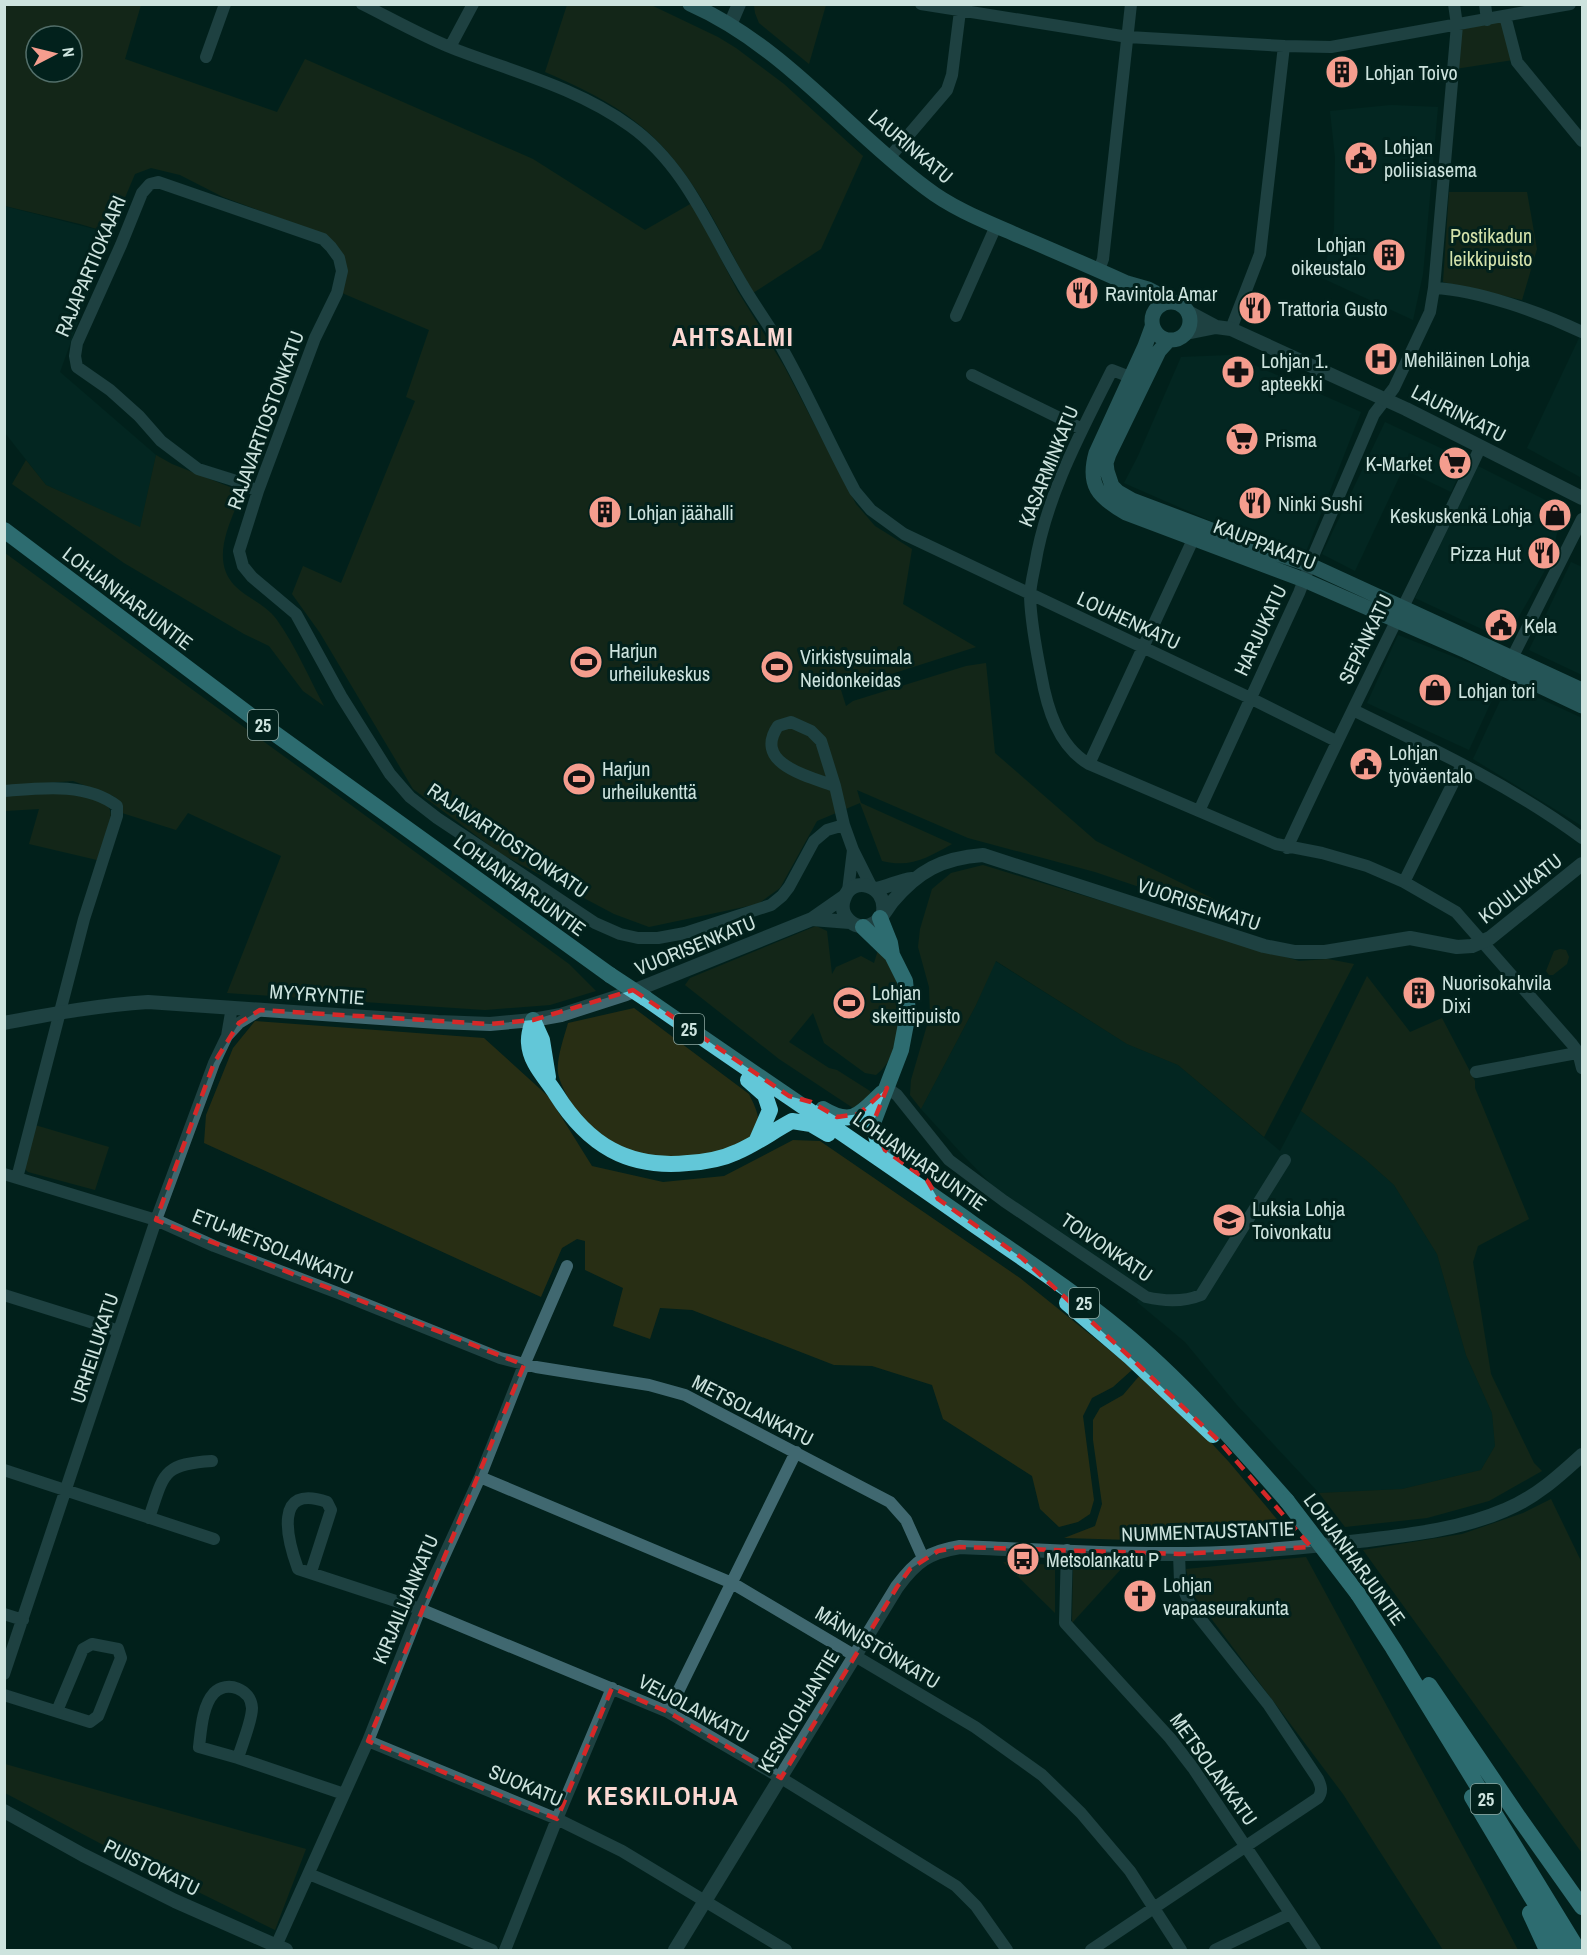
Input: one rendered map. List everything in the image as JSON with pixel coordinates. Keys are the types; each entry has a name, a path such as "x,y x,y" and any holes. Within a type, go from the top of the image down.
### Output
{"highway":[{"name":"LOHJANHARJUNTIE","path":"4,530 263,725 610,975 857,1142 1022,1258 1101,1315 1144,1351 1231,1438 1393,1648 1578,1950"},
{"path":"881,915 892,955 905,981 908,1013 901,1050 873,1123 877,1139 885,1150 927,1180 938,1199"},
{"path":"857,924 892,955"},
{"path":"533,1020 542,1040 549,1084 564,1106 580,1127 594,1140 632,1160 671,1165 723,1158 769,1136 792,1121 811,1124 831,1136 857,1142"},
{"path":"733,1059 749,1082 765,1095 770,1110 757,1140"},
{"path":"789,1096 811,1102 837,1117 851,1118 859,1114 887,1088"},
{"name":"LOHJANHARJUNTIE","path":"1352,1593 1563,1950"},
{"path":"1393,1648 1426,1681 1582,1907"},
{"path":"1508,1859 1546,1950"}],"main road":[{"name":"LAURINKATU","path":"690,4 730,25 792,70 889,158 945,201 996,226 1127,283 1148,289 1171,301"},
{"name":"LAURINKATU","path":"1127,283 1143,299 1152,320"},
{"path":"1171,301 1181,304 1188,312 1190,323 1186,333 1176,340 1159,336 1152,320 1160,304 1171,301"},
{"name":"KAUPPAKATU","path":"1152,320 1145,346 1096,453 1092,474 1097,490 1108,503 1126,513 1194,540 1400,614"},
{"name":"KAUPPAKATU","path":"1169,340 1159,351 1109,454 1106,463 1107,471 1112,486 1118,492 1132,500 1310,565 1400,614 1509,664 1582,690"},
{"name":"KAUPPAKATU","path":"1509,664 1582,706"}],"street":[{"path":"206,57 225,4"},
{"name":"LOUHENKATU","path":"362,4 450,47 535,76 591,101 632,127 656,149 687,188 706,217 741,284 783,349 855,491 871,510 904,534 1336,741"},
{"path":"450,47 473,4"},
{"path":"730,25 739,4"},
{"path":"921,4 1128,37 1332,47 1570,4"},
{"path":"1099,270 1103,259 1131,4"},
{"name":"HARJUKATU","path":"1198,811 1304,580 1374,414 1394,388 1430,312 1457,25 1454,4"},
{"path":"1485,4 1487,20"},
{"path":"889,158 947,90 952,75 960,11"},
{"path":"1505,16 1517,62 1582,140"},
{"path":"1231,329 1260,254 1284,46"},
{"name":"RAJAVARTIOSTONKATU","path":"158,182 323,239 339,258 342,271 337,293 315,338 258,491 239,550 243,566 252,577 296,614 341,696 390,774 410,797 595,922 620,934 638,938 658,938 685,933 771,905 783,896 814,841 828,830 844,825"},
{"name":"RAJAPARTIOKAARI","path":"158,182 150,184 142,193 122,245 77,343 75,356 77,367 110,390 139,416 161,441 198,469 258,491"},
{"path":"956,316 996,226"},
{"path":"1434,288 1479,294 1582,332"},
{"name":"LAURINKATU","path":"1188,312 1216,327"},
{"name":"LAURINKATU","path":"1186,333 1216,327 1231,329 1386,400 1582,498"},
{"name":"KASARMINKATU","path":"1130,377 1112,370 1082,429 1048,509 1037,552 1030,595 1037,652 1049,708 1066,745 1077,757 1089,764 1198,811 1287,848 1322,853 1356,862 1404,882 1456,912 1580,1052"},
{"path":"972,375 1082,429"},
{"name":"SEPÄNKATU","path":"1287,848 1336,741 1480,448"},
{"path":"1509,664 1582,519"},
{"path":"1089,764 1200,525"},
{"path":"1353,710 1462,765 1558,820 1582,838"},
{"path":"836,786 797,773 776,760 771,746 772,734 778,726 792,723 811,731 821,741 836,786 844,825 853,850 873,888 883,899 881,915 875,923 857,924 842,907 847,894 853,850"},
{"path":"1404,882 1462,765"},
{"path":"4,791 74,789 108,800 117,806 117,816 84,919 60,1012 10,1176"},
{"name":"VUORISENKATU","path":"873,888 892,886 912,879 963,856 983,855 1282,950 1325,952 1410,938 1457,947 1472,946 1482,942"},
{"name":"KOULUKATU","path":"1482,942 1582,864"},
{"name":"VUORISENKATU","path":"881,915 912,879"},
{"path":"847,894 858,886 873,888"},
{"name":"VUORISENKATU","path":"626,993 812,919 847,894"},
{"name":"VUORISENKATU","path":"812,919 857,924"},
{"name":"MYYRYNTIE","path":"4,1023 60,1012 148,1002 490,1024 561,1015 626,993"},
{"name":"URHEILUKATU","path":"227,1036 231,1007"},
{"name":"URHEILUKATU","path":"4,1674 156,1220 214,1063 227,1036 239,1023 260,1010"},
{"path":"1476,1072 1580,1052 1582,1068"},
{"name":"TOIVONKATU","path":"887,1088 897,1095 949,1160 1004,1201 1146,1297 1163,1301 1201,1295 1285,1160"},
{"name":"ETU-METSOLANKATU","path":"10,1176 156,1220 214,1246 500,1358 524,1365"},
{"name":"KIRJAILIJANKATU","path":"281,1948 309,1874 368,1741 420,1609 480,1477 524,1365 567,1266"},
{"path":"4,1295 119,1331"},
{"name":"METSOLANKATU","path":"524,1365 649,1385 685,1395 890,1502 906,1520 924,1560"},
{"path":"668,1712 796,1452"},
{"name":"NUMMENTAUSTANTIE","path":"924,1560 938,1551 960,1547 1179,1554 1300,1548 1395,1537 1459,1526 1507,1510 1562,1474 1582,1455"},
{"path":"149,1518 162,1479 168,1472 177,1466 191,1462 212,1461"},
{"path":"4,1470 214,1539"},
{"name":"MÄNNISTÖNKATU","path":"480,1477 732,1583 975,1727 1042,1775 1081,1813 1130,1871 1181,1950"},
{"path":"305,1497 327,1502 331,1510 311,1572 298,1569 291,1551 286,1522 289,1511 296,1501 305,1497"},
{"name":"METSOLANKATU","path":"1067,1551 1065,1623 1170,1738 1193,1768 1315,1950"},
{"path":"1090,1950 1321,1794 1322,1787 1318,1779 1268,1704 1191,1607 1180,1581 1179,1554"},
{"name":"KESKILOHJANTIE","path":"675,1950 897,1587 910,1569 924,1560"},
{"name":"VEIJOLANKATU","path":"311,1572 420,1609 668,1712 781,1778 956,1886 976,1906 1007,1950"},
{"path":"4,1614 23,1620"},
{"path":"4,1695 90,1722 98,1716 121,1658 118,1649 92,1644 83,1650 57,1711"},
{"path":"238,1758 252,1706 249,1697 242,1690 233,1686 214,1693 203,1719 199,1747 344,1794"},
{"path":"505,1950 612,1688"},
{"name":"SUOKATU","path":"368,1741 557,1819 622,1851 786,1950"},
{"name":"PUISTOKATU","path":"4,1811 83,1855 175,1901 281,1948"},
{"path":"309,1874 492,1950"},
{"path":"1215,1950 1290,1914"}],"highlighted area":[{"path":"633,990 789,1096 811,1102 837,1117 859,1114 887,1088 873,1123 885,1150 927,1180 938,1199 1022,1258 1130,1357 1219,1441 1311,1547 1179,1554 960,1547 938,1551 910,1569 897,1587 781,1778 668,1712 612,1688 557,1819 368,1741 524,1365 156,1220 214,1063 239,1023 260,1010 490,1024 533,1020"}],"shaded area":[{"path":"1391,105 1438,107 1423,274 1413,320 1322,278 1334,230 1335,157 1330,111"},
{"path":"4,206 110,233 60,372 156,455 140,528 46,485 5,433"},
{"path":"1580,336 1582,337 1582,472 1580,477 1527,448"},
{"path":"1231,355 1361,412 1304,557 1245,536 1124,483 1181,357"},
{"path":"1385,422 1466,460 1451,492 1403,469 1355,571 1322,554"},
{"path":"1478,466 1567,511 1558,529 1553,551 1544,572 1512,629 1501,638 1415,598"},
{"path":"1571,562 1582,567 1582,675 1529,650"},
{"name":"Lohjan tori","path":"1398,635 1503,676 1469,750 1367,703"},
{"path":"1508,684 1582,718 1582,826 1473,759"},
{"name":"Luksia Lohja Toivonkatu","path":"995,961 1127,1044 1178,1065 1280,1151 1301,1111 1366,1160 1394,1185 1437,1254 1466,1355 1492,1413 1495,1446 1481,1470 1402,1489 1319,1493 1237,1405 1185,1342 1137,1302 1143,1291 993,1186 962,1154 921,1109 976,1005"}],"green space":[{"path":"4,5 141,5 125,59 277,112 305,59 533,159 645,230 692,203 737,290 784,366 856,504 875,526 912,549 903,604 976,647 841,690 846,706 853,701 966,666 986,663 995,753 1096,841 1240,912 1234,919 1095,872 968,838 857,790 861,803 952,844 927,857 910,862 882,861 860,803 817,821 780,888 758,904 649,927 614,914 501,854 413,789 320,633 292,594 303,566 341,583 415,401 406,397 429,330 342,293 340,255 285,220 223,197 180,175 151,168 135,174 110,233 5,206"},
{"path":"567,5 651,5 718,37 784,84 863,156 821,249 753,293 716,224 674,159 637,123 616,108 581,88 545,72"},
{"path":"754,5 826,5 809,64 759,23"},
{"path":"1502,20 1513,60 1455,69 1460,27"},
{"name":"Postikadun leikkipuisto","path":"1449,192 1527,192 1537,249 1522,300 1443,282"},
{"path":"156,455 172,464 235,489 240,498 224,542 224,565 227,575 239,590 267,609 277,620 296,651 324,706 303,691 269,646 244,634 124,563 12,484 26,460 46,485 140,527"},
{"path":"5,553 569,964 596,991 550,1005 485,1010 227,993 281,856 188,813 176,830 122,813 122,806 113,796 73,781 5,786"},
{"path":"75,793 100,801 110,810 110,823 97,860 29,844 39,809 5,811 5,795"},
{"path":"983,865 1299,961 1328,959 1354,964 1264,1137 1178,1065 1127,1044 996,961 976,1005 921,1109 910,1095 911,1080 930,1015 929,987 918,947 920,929 932,889 951,873"},
{"path":"816,926 827,931 832,974 836,967 861,956 874,963 878,950 891,963 895,976 900,1007 897,1038 886,1065 876,1075 865,1073 824,1043 813,1013 789,1042 870,1091 872,1096 853,1108 779,1059 685,985 690,978"},
{"path":"1566,950 1569,957 1567,964 1553,975 1549,975 1546,971 1554,951"},
{"path":"1367,976 1410,1032 1442,1018 1475,1081 1475,1088 1529,1219 1478,1246 1473,1262 1491,1374 1534,1463 1542,1471 1489,1501 1427,1518 1345,1527 1319,1493 1402,1489 1481,1470 1495,1446 1492,1413 1466,1355 1437,1254 1394,1185 1366,1160 1301,1111"},
{"path":"634,1008 749,1094 758,1119 757,1128 750,1138 723,1152 670,1159 638,1155 596,1136 591,1131 568,1098 558,1073 559,1055 568,1023"},
{"path":"255,1021 484,1038 549,1097 592,1166 663,1182 724,1176 793,1140 820,1141 1020,1278 1133,1369 1113,1387 1092,1398 1083,1416 1094,1500 1090,1514 1078,1522 1059,1527 1040,1509 1032,1476 943,1419 932,1385 872,1366 834,1365 692,1310 660,1308 650,1339 613,1326 623,1288 585,1270 585,1241 577,1239 562,1248 541,1297 204,1143 206,1115 233,1048"},
{"path":"35,1125 109,1147 95,1190 28,1172 25,1169"},
{"path":"1140,1375 1189,1419 1229,1462 1291,1536 1164,1541 1064,1538 1095,1526 1102,1504 1093,1440 1093,1420 1100,1408 1123,1395"},
{"path":"1551,1499 1582,1563 1582,1853 1363,1550 1462,1534 1523,1513"},
{"path":"1306,1557 1518,1950 1443,1950 1343,1794 1192,1593 1186,1569"},
{"path":"1003,1562 1055,1565 1055,1613"},
{"path":"1073,1565 1122,1568 1072,1623"},
{"path":"5,1764 306,1849 275,1930 109,1848 5,1793"}],"place":[{"name":"Lohjan Toivo","path":"1342,72"},
{"name":"Lohjan poliisiasema","path":"1361,158"},
{"name":"Lohjan oikeustalo","path":"1389,255"},
{"name":"Ravintola Amar","path":"1082,293"},
{"name":"Trattoria Gusto","path":"1255,308"},
{"name":"Mehiläinen Lohja","path":"1381,359"},
{"name":"Lohjan 1. apteekki","path":"1238,372"},
{"name":"Prisma","path":"1242,439"},
{"name":"K-Market","path":"1455,463"},
{"name":"Ninki Sushi","path":"1255,503"},
{"name":"Lohjan jäähalli","path":"605,512"},
{"name":"Keskuskenkä Lohja","path":"1555,515"},
{"name":"Pizza Hut","path":"1544,553"},
{"name":"Kela","path":"1501,625"},
{"name":"Harjun urheilukeskus","path":"586,662"},
{"name":"Virkistysuimala Neidonkeidas","path":"777,667"},
{"name":"Lohjan tori","path":"1435,690"},
{"name":"Lohjan työväentalo","path":"1366,764"},
{"name":"Harjun urheilukenttä","path":"579,779"},
{"name":"Nuorisokahvila Dixi","path":"1419,993"},
{"name":"Lohjan skeittipuisto","path":"849,1003"},
{"name":"Luksia Lohja Toivonkatu","path":"1229,1220"},
{"name":"Metsolankatu P","path":"1023,1559"},
{"name":"Lohjan vapaaseurakunta","path":"1140,1596"}],"district":[{"name":"AHTSALMI","path":"733,336"},
{"name":"KESKILOHJA","path":"663,1795"}]}
